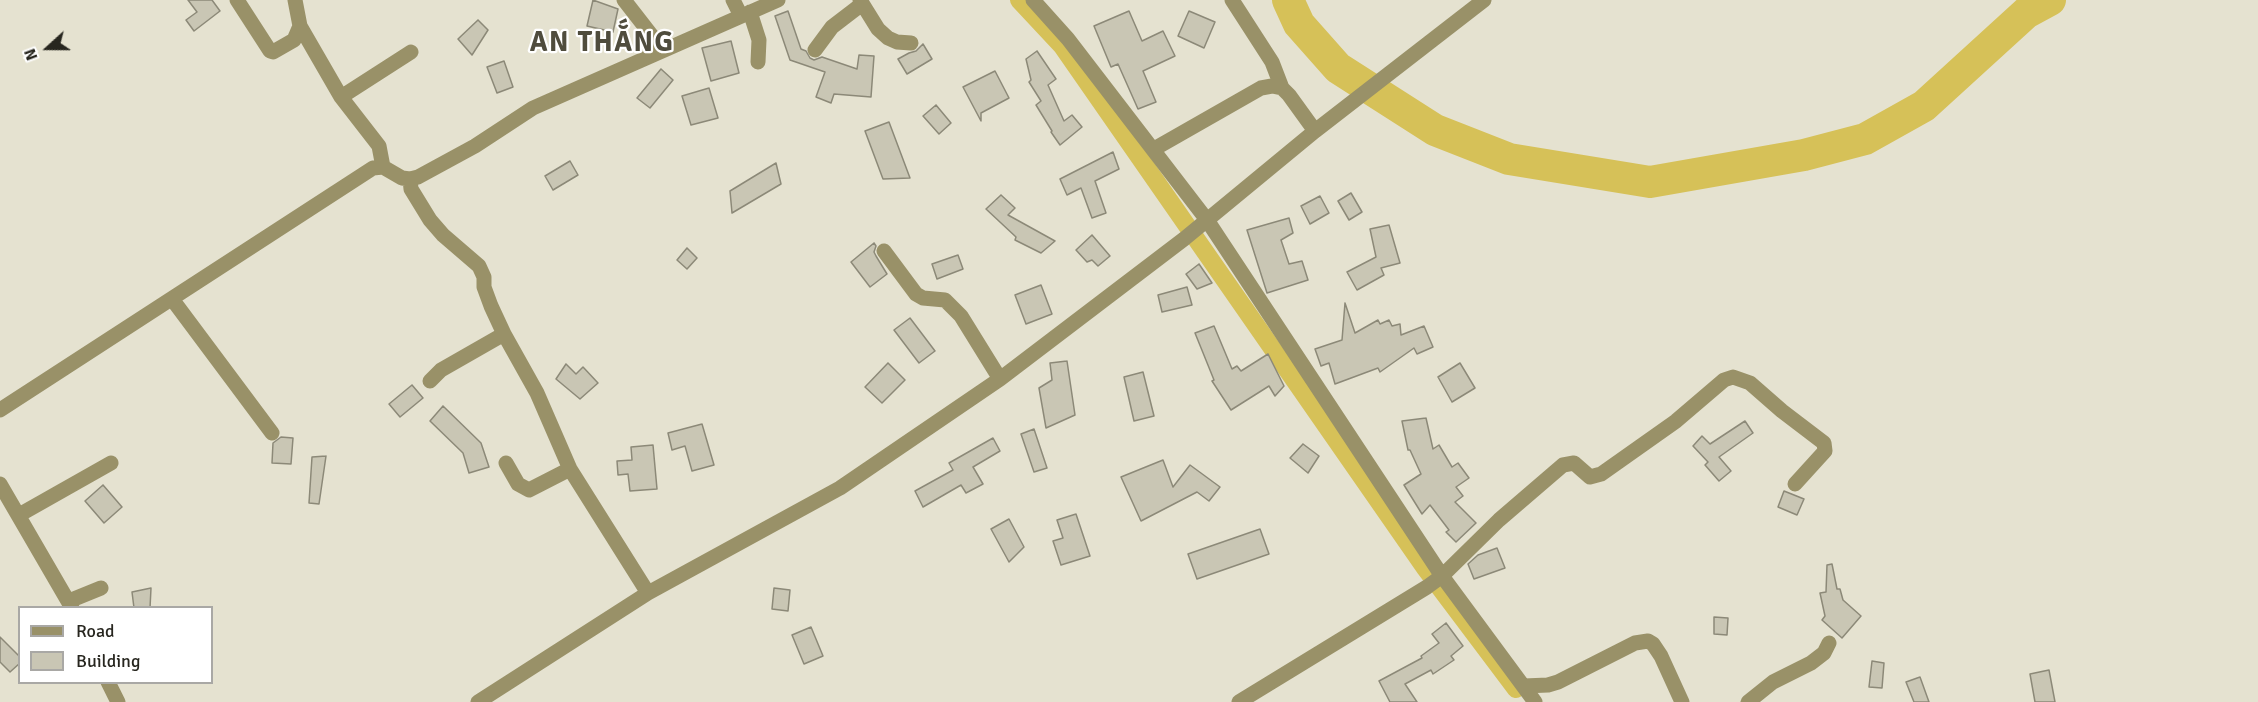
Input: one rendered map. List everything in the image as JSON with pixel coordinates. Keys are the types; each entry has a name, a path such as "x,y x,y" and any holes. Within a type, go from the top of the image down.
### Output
{"street":[{"path":"237,0 270,51 278,50 294,40 300,26"},
{"path":"295,0 300,26 341,98 379,146 382,166"},
{"path":"624,0 663,50"},
{"path":"733,0 745,14 759,40 758,62"},
{"path":"0,410 373,168 382,166 402,178 418,177 475,146 533,108 778,0"},
{"path":"1033,0 1068,39 1154,149 1205,221 1442,576 1535,702"},
{"path":"1232,0 1272,62 1282,88 1298,105 1315,131"},
{"path":"478,702 648,593 840,488 1000,379 1184,239 1315,131 1484,0"},
{"path":"815,50 832,27 861,2 878,29 888,38 897,42 911,43"},
{"path":"341,98 411,52"},
{"path":"1154,149 1261,88 1272,86 1282,88"},
{"path":"410,179 411,189 430,220 443,235 479,266 491,306 537,393 570,469 648,593"},
{"path":"884,251 916,294 923,298 945,300 961,316 1000,379"},
{"path":"172,299 272,434"},
{"path":"430,381 441,370 504,334"},
{"path":"1239,702 1442,576 1499,520 1563,465 1574,463 1590,477 1601,474 1668,427 1724,380 1733,377 1750,383 1824,443 1825,451 1795,484"},
{"path":"20,515 111,462"},
{"path":"506,463 518,484 529,490 570,469"},
{"path":"0,484 71,604 101,588"},
{"path":"1524,687 1558,682 1635,643 1648,641 1653,644 1661,656 1682,702"},
{"path":"1748,702 1773,682 1811,663 1824,653 1828,644"},
{"path":"109,684 118,702"}],"building":[{"path":"188,0 212,0 220,11 194,31 186,20 197,12"},
{"path":"593,0 618,9 613,32 587,26"},
{"path":"788,11 801,49 806,51 810,58 814,60 822,57 857,69 859,55 874,56 871,97 834,94 831,103 816,97 825,72 790,60 775,16"},
{"path":"1129,11 1142,41 1163,31 1175,56 1143,71 1156,102 1138,109 1118,64 1111,67 1094,26"},
{"path":"1189,11 1215,22 1204,48 1178,36"},
{"path":"478,20 488,30 472,55 458,39"},
{"path":"731,41 739,73 711,81 702,48"},
{"path":"923,44 932,59 907,74 898,59 916,51"},
{"path":"1037,51 1056,79 1048,85 1064,121 1072,115 1082,127 1060,145 1036,105 1041,101 1029,82 1031,80 1026,59"},
{"path":"504,61 513,87 497,93 487,67"},
{"path":"661,69 673,80 650,108 637,98"},
{"path":"995,71 1009,98 981,113 981,121 963,87"},
{"path":"709,88 718,118 691,125 682,96"},
{"path":"936,105 951,123 939,134 923,116"},
{"path":"889,122 910,178 883,179 865,131"},
{"path":"1113,152 1119,169 1095,181 1106,213 1092,218 1081,188 1067,195 1060,179"},
{"path":"570,161 578,175 553,190 545,176"},
{"path":"776,163 781,184 732,213 730,191"},
{"path":"1351,193 1362,212 1349,220 1338,201"},
{"path":"1001,195 1015,208 1008,215 1055,241 1041,253 1015,240 1016,237 986,209"},
{"path":"1320,196 1329,213 1310,224 1301,206"},
{"path":"1289,218 1293,233 1281,240 1289,264 1302,261 1308,280 1267,293 1247,230"},
{"path":"1389,225 1400,263 1381,268 1384,275 1357,290 1347,272 1376,257 1370,229"},
{"path":"1092,235 1110,256 1098,266 1092,260 1087,262 1076,250"},
{"path":"874,243 876,246 874,252 887,274 870,287 851,262"},
{"path":"687,248 697,258 687,269 677,260"},
{"path":"958,255 963,269 937,279 932,264"},
{"path":"1199,264 1212,283 1197,289 1186,274"},
{"path":"1041,285 1052,314 1026,324 1015,295"},
{"path":"1187,287 1192,305 1162,312 1158,295"},
{"path":"1345,303 1355,333 1378,320 1380,324 1389,320 1392,326 1400,324 1401,335 1424,326 1433,347 1417,354 1414,348 1380,372 1378,368 1335,384 1329,363 1321,366 1315,349 1342,340"},
{"path":"910,318 935,351 919,363 894,330"},
{"path":"1214,326 1232,369 1237,366 1241,371 1268,354 1284,386 1275,396 1269,386 1231,410 1212,381 1214,380 1195,333"},
{"path":"1067,361 1075,415 1046,428 1039,388 1052,380 1050,363"},
{"path":"888,363 905,380 882,403 865,387"},
{"path":"1460,363 1475,388 1452,402 1438,377"},
{"path":"566,364 576,374 583,367 598,383 580,399 556,379"},
{"path":"1143,372 1154,416 1134,421 1124,377"},
{"path":"412,385 423,398 400,417 389,404"},
{"path":"443,406 481,443 489,467 469,473 463,453 430,421"},
{"path":"1426,418 1433,449 1439,445 1452,467 1458,463 1469,478 1456,487 1463,496 1455,502 1476,523 1456,542 1446,532 1449,530 1430,505 1422,514 1404,485 1421,474 1408,450 1402,421"},
{"path":"1745,421 1753,433 1719,457 1731,471 1719,481 1705,465 1708,462 1693,446 1702,436 1710,444"},
{"path":"702,424 714,465 692,471 685,446 672,450 668,433"},
{"path":"1034,429 1047,468 1034,472 1021,434"},
{"path":"281,437 293,438 291,464 272,463 273,443"},
{"path":"993,438 1000,451 973,467 983,484 966,493 961,485 923,507 915,491 953,470 949,463"},
{"path":"1303,444 1319,456 1308,473 1290,458"},
{"path":"653,445 657,489 630,491 628,474 618,475 617,461 632,460 631,447"},
{"path":"326,456 319,504 309,503 312,457"},
{"path":"1163,460 1173,487 1190,465 1220,487 1209,501 1197,492 1141,521 1121,477"},
{"path":"103,485 122,507 104,523 85,501"},
{"path":"1784,491 1804,499 1797,515 1778,507"},
{"path":"1076,514 1090,556 1061,565 1053,541 1063,538 1057,520"},
{"path":"1009,519 1024,547 1009,562 991,529"},
{"path":"1260,529 1269,554 1197,579 1188,554"},
{"path":"1497,548 1505,568 1474,579 1468,564 1478,555"},
{"path":"1832,564 1837,589 1840,589 1843,600 1861,616 1842,638 1822,620 1825,616 1820,593 1826,592 1827,565"},
{"path":"151,588 150,606 134,606 132,592"},
{"path":"774,588 790,590 788,611 772,609"},
{"path":"1714,617 1728,618 1727,635 1714,634"},
{"path":"1446,623 1463,646 1451,656 1454,660 1433,674 1431,670 1405,684 1417,702 1390,702 1379,681 1422,658 1421,656 1439,643 1432,634"},
{"path":"811,627 823,656 804,664 792,635"},
{"path":"0,637 18,655 18,665 10,672 0,662"},
{"path":"1872,661 1884,663 1882,688 1869,687"},
{"path":"2049,670 2055,702 2035,702 2030,674"},
{"path":"1920,677 1929,702 1914,702 1906,682"}],"waterway":[{"path":"1019,0 1062,46 1425,568 1516,689"},
{"path":"1288,0 1299,24 1338,68 1435,130 1509,159 1650,182 1804,155 1865,139 1924,106 2026,13 2050,0"}],"district":[{"name":"AN THẮNG","path":"602,44"}]}
